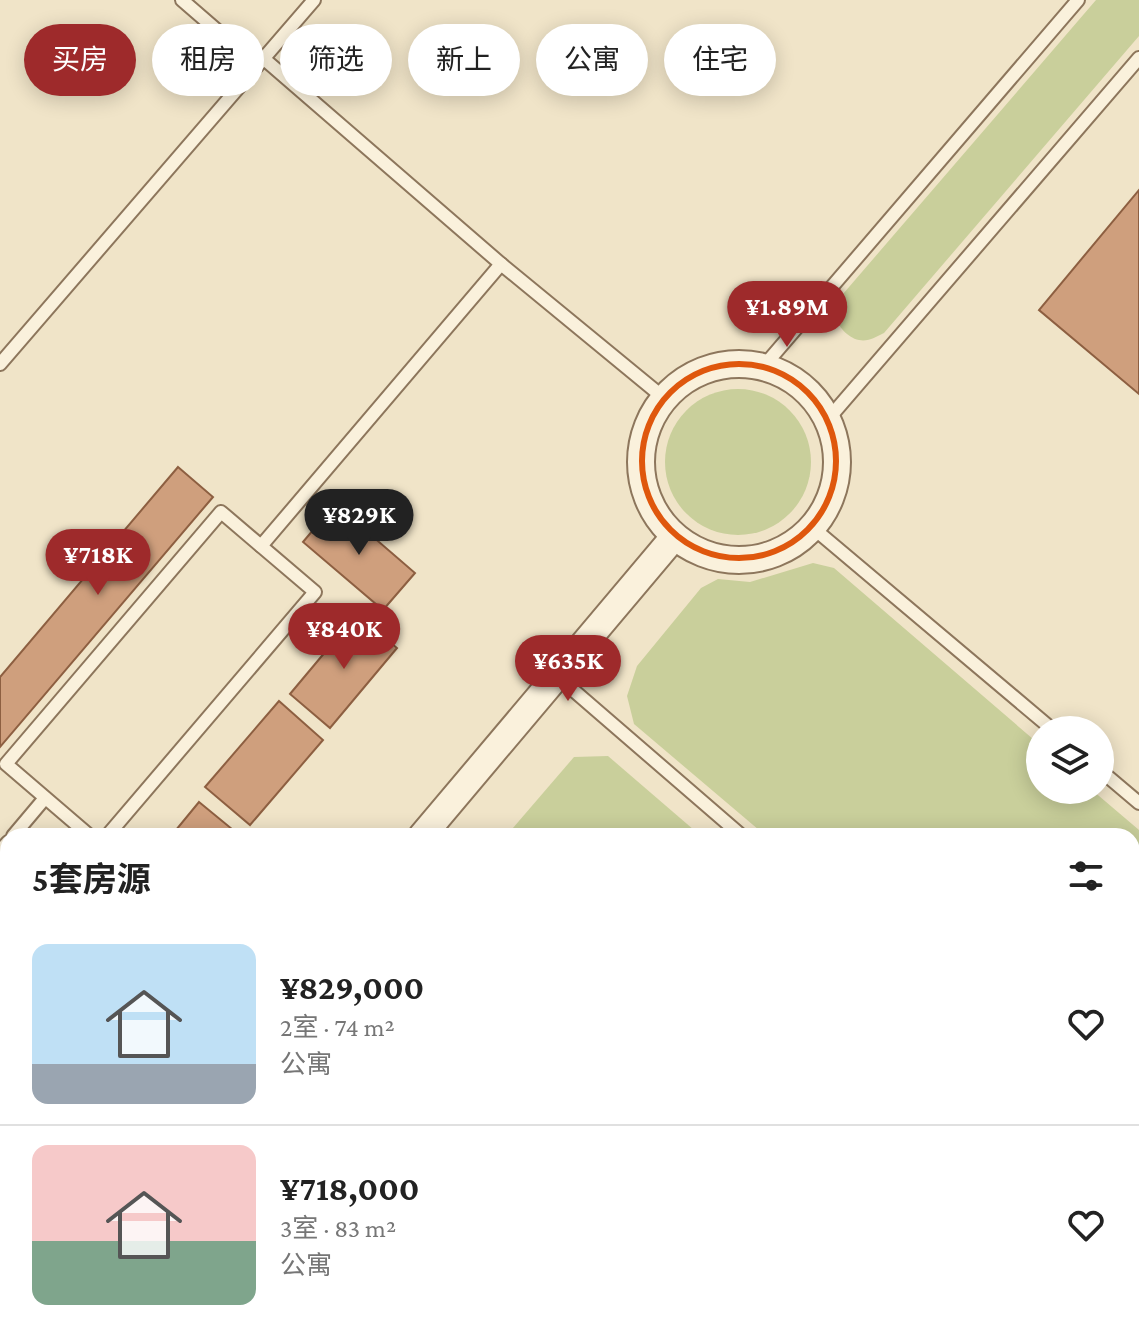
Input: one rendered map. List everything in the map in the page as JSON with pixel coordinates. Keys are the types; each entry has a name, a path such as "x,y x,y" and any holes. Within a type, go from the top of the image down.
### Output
{"street":[{"path":"734,363 763,367 786,375 809,391 830,417 837,472 829,502 812,527 789,547 760,558 730,560 700,553 674,537 655,513 643,485 640,454 648,424 664,398 683,380 707,368 734,363"},
{"path":"429,828 674,537"}],"lane":[{"path":"182,0 212,24"},
{"path":"264,57 314,0"},
{"path":"763,367 1078,0"},
{"path":"830,417 1139,58"},
{"path":"264,65 664,398"},
{"path":"0,364 231,96"},
{"path":"261,546 501,264"},
{"path":"81,828 6,764 221,512 315,592 114,828"},
{"path":"812,527 1036,716"},
{"path":"558,677 733,828"},
{"path":"1114,782 1139,803"},
{"path":"20,828 45,798"}],"highlighted area":[{"path":"734,363 786,375 809,391 830,417 837,472 829,502 789,547 730,560 674,537 643,485 640,454 664,398 683,380"}],"green space":[{"path":"1096,0 1139,0 1139,36 884,333 866,340 849,335 840,327 835,310 843,294"},
{"path":"738,389 766,395 790,410 805,434 811,462 805,490 790,514 766,529 738,535 710,529 686,514 671,490 665,462 671,434 686,410 710,395"},
{"path":"813,563 834,568 1026,733 1026,804 1108,804 1137,828 757,828 634,724 627,696 637,666 701,588 718,579 750,582"},
{"path":"608,756 692,828 513,828 574,757"}],"building":[{"path":"1139,190 1139,394 1039,310"},
{"path":"178,467 213,497 0,747 0,677"},
{"path":"335,504 415,573 383,610 303,542"},
{"path":"357,614 397,648 330,728 290,694"},
{"path":"279,701 323,740 250,825 205,787"},
{"path":"199,802 231,828 178,828"}]}
